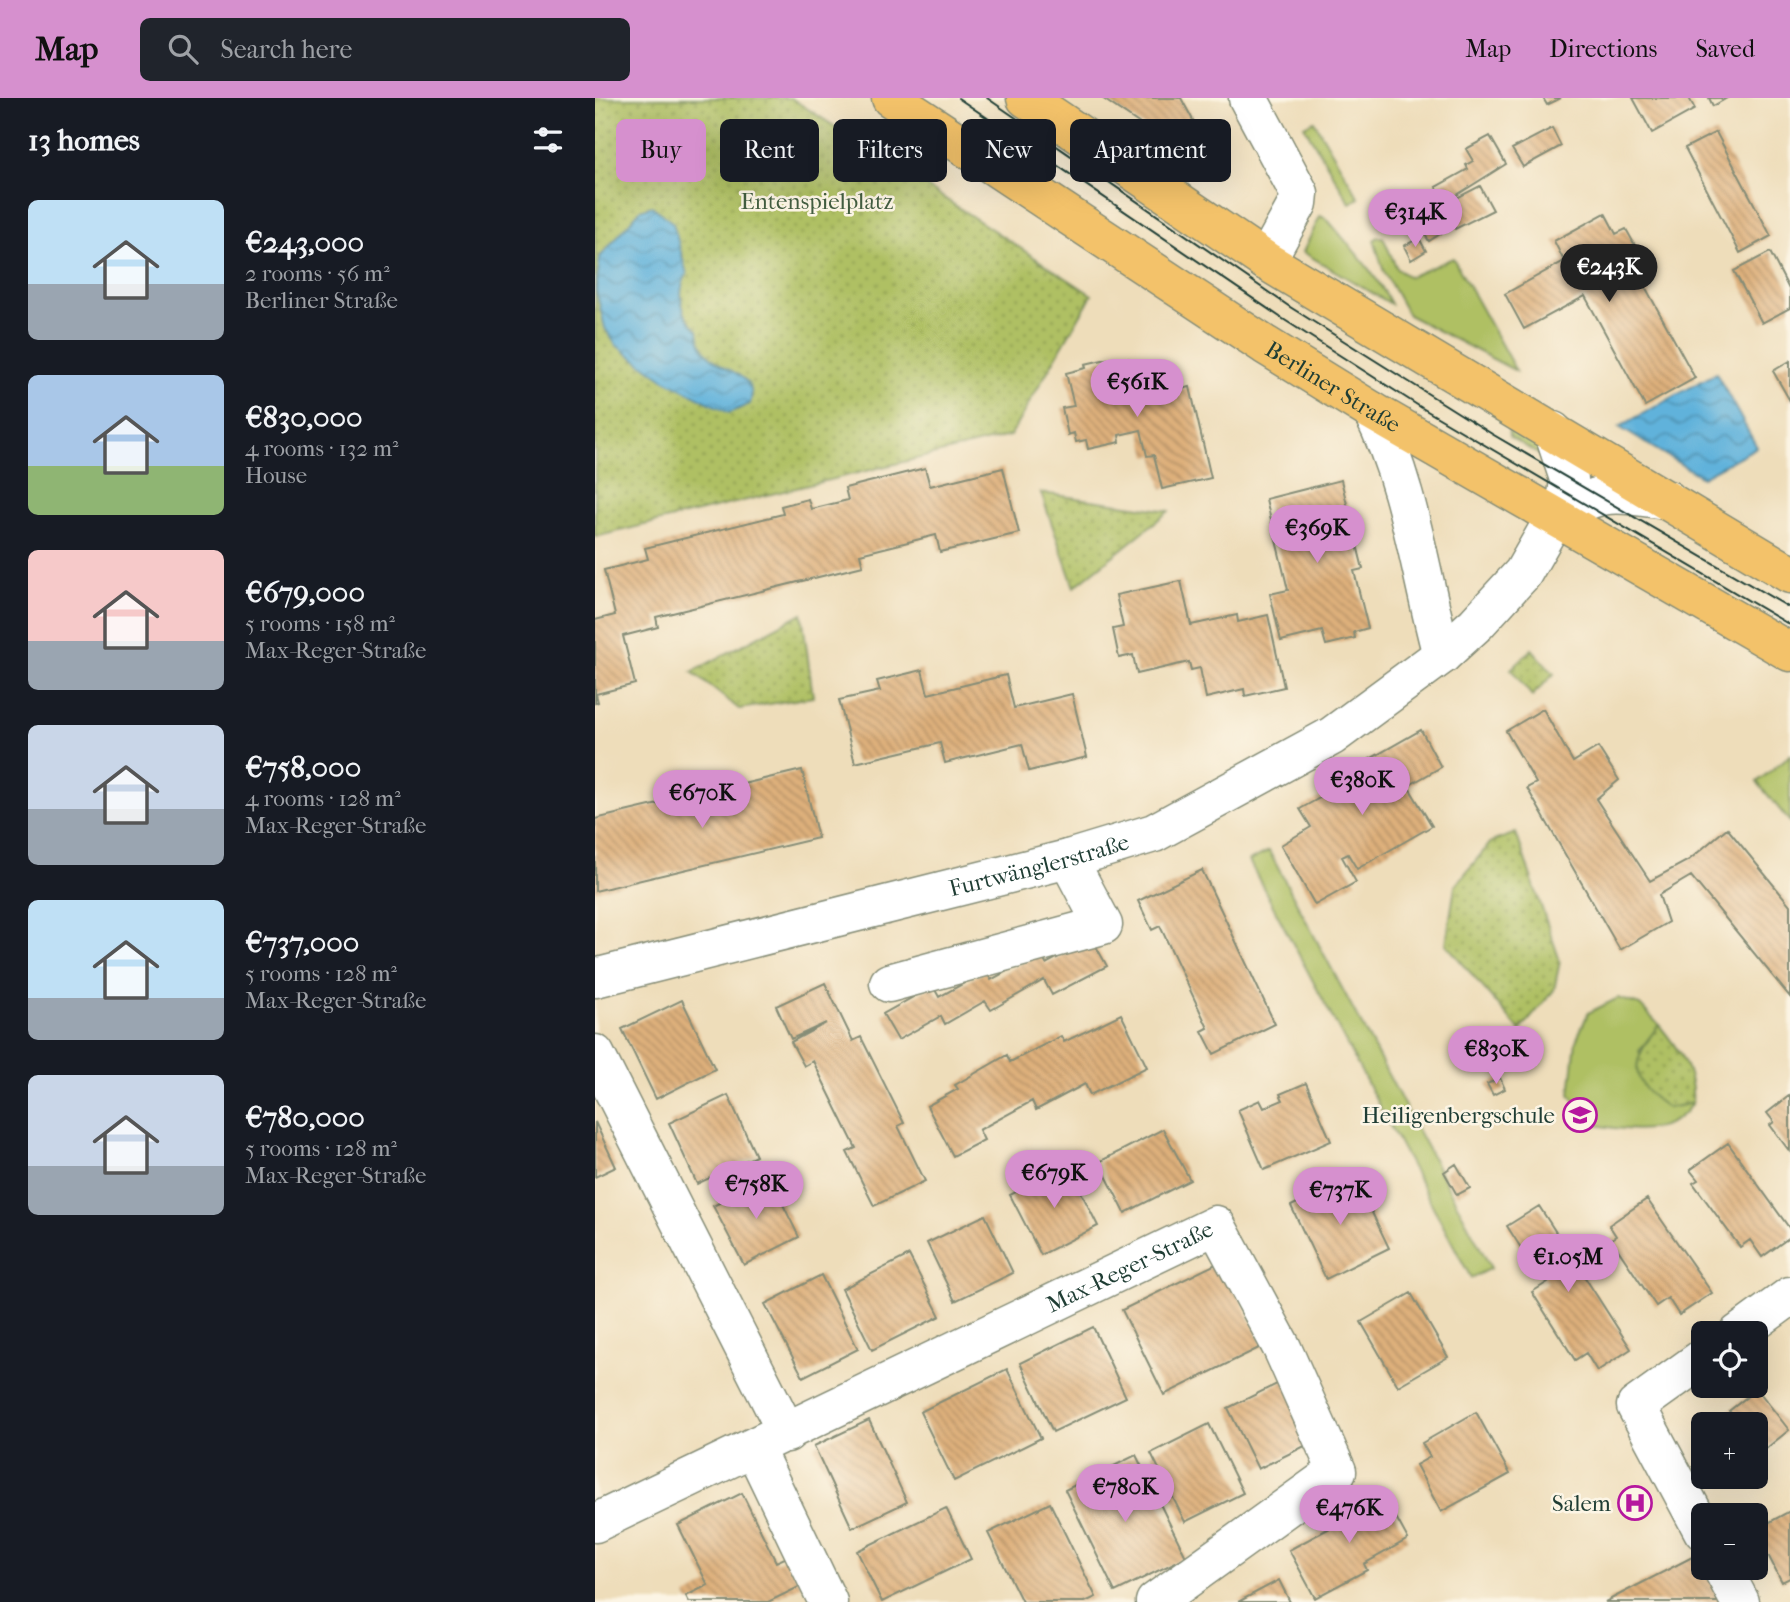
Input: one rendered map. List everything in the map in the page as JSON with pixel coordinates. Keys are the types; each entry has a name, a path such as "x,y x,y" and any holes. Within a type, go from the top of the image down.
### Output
{"main road":[{"name":"Berliner Straße","path":"891,98 1265,345 1372,411 1790,652"},
{"path":"1026,98 1266,261 1668,500 1784,561"}],"street":[{"path":"1255,112 1299,193 1298,203 1266,261"},
{"path":"1372,411 1387,442 1399,479 1442,655"},
{"name":"Furtwänglerstraße","path":"595,978 1068,859 1154,833 1194,814 1332,736 1442,655 1476,624 1523,573 1567,496 1569,479 1553,431"},
{"name":"Furtwänglerstraße","path":"1556,519 1579,502 1596,495 1668,500"},
{"path":"889,983 1104,925 1068,859"},
{"path":"595,1054 770,1441 828,1602"},
{"name":"Max-Reger-Straße","path":"595,1523 1216,1225 1282,1348 1337,1471 1155,1602"},
{"path":"1756,1321 1790,1296"},
{"path":"1691,1367 1636,1406 1691,1509"},
{"path":"1728,1580 1740,1602"}],"green space":[{"name":"Entenspielplatz","path":"595,98 791,98 833,125 833,182 919,182 1092,295 1010,436 595,537"},
{"path":"1314,121 1359,198 1350,203 1304,126"},
{"path":"1320,216 1327,219 1362,260 1391,304 1303,252"},
{"path":"1383,237 1397,269 1409,277 1453,258 1516,371 1408,315 1384,272 1374,240"},
{"path":"1509,429 1540,441 1543,457 1510,437"},
{"path":"1041,493 1169,511 1074,587"},
{"path":"802,613 813,697 739,709 692,672"},
{"path":"1532,649 1554,674 1532,696 1511,669"},
{"path":"1790,755 1790,822 1757,782"},
{"path":"1516,833 1560,961 1554,990 1520,1031 1446,944 1455,886 1491,842"},
{"path":"1269,851 1491,1268 1471,1278 1249,861"},
{"path":"1618,998 1640,1005 1659,1025 1639,1051 1668,1108 1692,1103 1683,1114 1660,1127 1632,1130 1591,1124 1570,1094 1576,1041 1588,1013"},
{"path":"1659,1025 1684,1061 1691,1081 1692,1103 1668,1108 1645,1089 1639,1079 1638,1060"}],"water":[{"path":"652,206 673,223 687,274 681,296 684,311 698,330 701,344 709,355 747,382 751,391 750,404 729,413 663,379 616,345 605,328 596,290 600,257 640,210"},
{"path":"1716,373 1757,447 1702,477 1619,427"}],"building":[{"path":"1102,98 1181,98 1192,119 1133,119"},
{"path":"1543,98 1561,98 1547,105"},
{"path":"1633,98 1689,98 1695,109 1652,133"},
{"path":"1709,98 1727,98 1713,106"},
{"path":"1552,128 1561,146 1523,167 1512,149"},
{"path":"1716,132 1771,236 1740,253 1685,148"},
{"path":"1490,136 1506,164 1444,203 1436,187 1468,169 1466,165 1473,161 1466,149"},
{"path":"1480,186 1493,210 1455,229 1443,205"},
{"path":"1416,201 1433,212 1437,210 1448,229 1429,241 1417,221"},
{"path":"1605,213 1616,234 1626,229 1646,265 1636,270 1695,378 1645,406 1585,296 1524,329 1505,294 1564,261 1554,241"},
{"path":"1419,238 1426,251 1411,260 1404,246"},
{"path":"1770,252 1790,291 1790,308 1762,323 1734,271"},
{"path":"1107,359 1109,367 1128,359 1131,372 1141,369 1147,397 1190,387 1211,478 1162,489 1154,455 1147,456 1141,430 1119,435 1120,442 1088,449 1086,440 1076,442 1074,433 1068,435 1062,408 1074,406 1066,373 1086,368 1085,364"},
{"path":"1790,361 1790,401 1773,371"},
{"path":"925,468 930,486 1003,468 1019,533 940,552 936,535 860,554 863,566 656,617 658,627 623,636 635,684 596,694 598,702 595,703 595,620 615,615 604,570 648,559 645,548 783,514 781,506 808,499 811,509 848,500 845,488"},
{"path":"1341,480 1363,569 1354,571 1368,628 1354,632 1355,638 1326,645 1322,631 1281,641 1270,594 1288,590 1266,499"},
{"path":"1181,581 1191,625 1237,615 1238,622 1268,615 1284,687 1245,696 1244,689 1206,698 1200,668 1191,670 1189,662 1137,674 1133,655 1119,658 1113,629 1123,627 1116,595"},
{"path":"922,670 928,694 1006,675 1014,708 1072,694 1087,757 1029,771 1022,744 945,763 940,743 855,763 839,700 880,691 877,681"},
{"path":"1543,709 1573,762 1598,747 1619,780 1596,799 1650,881 1689,860 1727,828 1790,905 1790,997 1691,876 1659,895 1668,922 1620,950 1527,788 1536,783 1506,731"},
{"path":"1421,730 1441,767 1408,786 1432,826 1357,869 1348,854 1342,857 1356,882 1315,905 1281,845 1311,827 1300,809 1339,787 1335,779"},
{"path":"802,770 818,838 595,891 595,819"},
{"path":"1202,870 1275,1024 1214,1054 1202,1031 1208,1028 1160,926 1152,930 1138,901"},
{"path":"1092,939 1107,966 1052,995 1044,980 991,1010 985,1001 945,1024 941,1016 898,1040 883,1014 933,986 939,997 986,971 991,980 1040,953 1046,964"},
{"path":"825,983 853,1041 861,1037 904,1123 898,1126 925,1181 874,1206 847,1152 856,1148 813,1061 804,1066 791,1042 826,1023 791,1039 776,1006"},
{"path":"682,1000 715,1069 656,1099 622,1029"},
{"path":"1121,1014 1147,1067 1090,1095 1085,1084 1036,1110 1032,1101 979,1130 984,1140 953,1156 927,1106 958,1089 955,1085 1007,1055 1010,1062 1061,1036 1064,1042"},
{"path":"1500,1078 1505,1089 1493,1095 1487,1084"},
{"path":"1306,1083 1331,1141 1264,1170 1238,1110 1260,1100 1264,1108 1283,1100 1280,1094"},
{"path":"728,1095 756,1156 697,1184 669,1123"},
{"path":"1790,1095 1790,1152 1770,1125 1774,1122 1767,1113"},
{"path":"595,1122 616,1167 595,1177"},
{"path":"1163,1129 1190,1180 1125,1213 1099,1162"},
{"path":"1728,1143 1790,1229 1790,1237 1762,1257 1750,1240 1740,1247 1693,1183 1698,1180 1690,1170"},
{"path":"1456,1164 1470,1188 1457,1195 1444,1172"},
{"path":"1068,1166 1098,1226 1041,1255 1010,1195"},
{"path":"1354,1175 1389,1248 1326,1279 1291,1206"},
{"path":"770,1178 799,1237 744,1265 713,1206"},
{"path":"1647,1199 1712,1293 1679,1315 1668,1298 1656,1306 1611,1239 1616,1236 1609,1225"},
{"path":"1539,1206 1631,1349 1597,1371 1586,1353 1575,1360 1532,1292 1548,1282 1534,1260 1530,1262 1507,1226"},
{"path":"985,1215 1013,1273 955,1301 927,1243"},
{"path":"909,1255 940,1316 872,1350 842,1289"},
{"path":"1222,1261 1263,1346 1164,1395 1122,1310"},
{"path":"821,1275 858,1349 803,1377 765,1304"},
{"path":"1411,1293 1448,1357 1398,1386 1361,1322"},
{"path":"1093,1327 1126,1397 1053,1432 1020,1363"},
{"path":"1007,1369 1041,1438 954,1481 920,1412"},
{"path":"1285,1380 1315,1441 1258,1469 1228,1408"},
{"path":"1746,1398 1764,1398 1789,1430 1768,1447 1768,1412 1729,1411"},
{"path":"1476,1412 1510,1474 1441,1512 1416,1465 1430,1457 1422,1443"},
{"path":"869,1420 907,1502 852,1528 814,1446"},
{"path":"1209,1424 1243,1493 1185,1522 1151,1453"},
{"path":"1136,1455 1186,1557 1115,1592 1065,1490"},
{"path":"1382,1492 1408,1539 1364,1564 1367,1570 1315,1598 1289,1550 1341,1522 1338,1517"},
{"path":"742,1493 776,1562 787,1557 801,1586 768,1602 689,1602 686,1596 708,1585 678,1525"},
{"path":"1050,1503 1096,1597 1085,1602 1022,1602 988,1533"},
{"path":"946,1508 971,1559 882,1602 857,1551"},
{"path":"1790,1511 1790,1578 1782,1582 1768,1555 1768,1523"},
{"path":"1691,1558 1691,1580 1713,1580 1725,1602 1605,1602"},
{"path":"1279,1580 1290,1602 1238,1602"}],"tram line":[{"path":"958,98 1283,319 1422,408 1790,625"},
{"path":"987,98 1290,307 1492,434 1790,608"}],"place":[{"name":"Heiligenbergschule","path":"1580,1115"},
{"name":"Salem","path":"1635,1503"}]}
